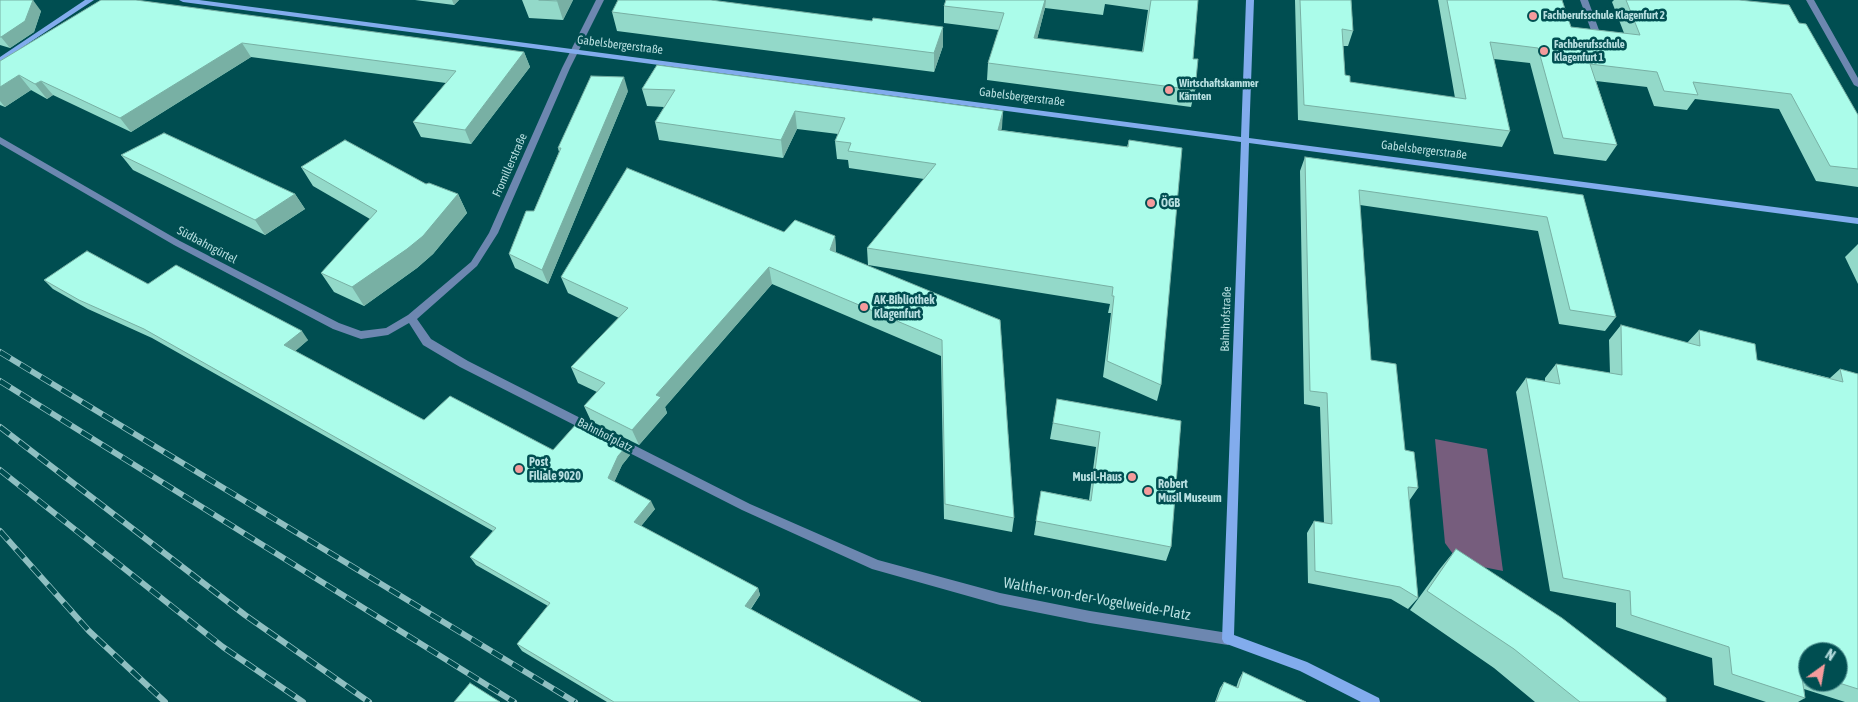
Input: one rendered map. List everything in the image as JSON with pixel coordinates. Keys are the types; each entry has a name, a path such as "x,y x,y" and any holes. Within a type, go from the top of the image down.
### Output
{"street":[{"path":"0,60 90,0"},
{"name":"Gabelsbergerstraße","path":"183,0 1858,221"},
{"name":"Fromillerstraße","path":"411,318 474,264 493,233 574,52 600,0"},
{"name":"Bahnhofstraße","path":"1228,639 1250,0"},
{"path":"1584,0 1599,42"},
{"path":"1810,0 1858,85"},
{"name":"Südbahngürtel","path":"0,140 177,243 336,326 361,335 388,331 411,318"},
{"name":"Bahnhofplatz","path":"411,318 427,342 464,364 746,507 810,536"},
{"name":"Walther-von-der-Vogelweide-Platz","path":"810,536 876,565 976,593 1090,616 1228,639 1303,666 1374,702"}],"shaded area":[{"path":"1435,439 1487,449 1503,571 1468,564 1453,554 1445,543"}],"building":[{"path":"0,0 33,0 25,21 1,37 0,37"},
{"path":"101,0 136,0 524,52 465,130 413,122 456,71 242,43 120,118 41,81 35,84 19,75 0,87 0,61"},
{"path":"618,0 711,0 872,21 873,18 943,27 934,53 612,12"},
{"path":"946,0 1045,0 1034,38 1143,52 1151,0 1198,0 1193,59 1198,59 1195,90 988,63 1004,13 944,6"},
{"path":"1300,0 1351,0 1353,31 1342,29 1345,75 1350,76 1350,82 1466,99 1447,0 1562,0 1571,27 1640,35 1626,0 1739,0 1789,5 1799,23 1806,24 1858,115 1858,169 1830,166 1791,94 1693,82 1698,95 1664,91 1657,72 1590,64 1617,145 1563,138 1538,48 1490,42 1510,131 1304,105"},
{"path":"657,65 1003,111 998,130 1128,147 1129,140 1182,148 1161,385 1107,361 1114,296 1112,296 1113,287 867,248 936,164 848,151 851,143 835,141 845,118 795,111 781,140 655,122 675,90 642,89"},
{"path":"591,76 624,77 542,270 509,254 526,211 534,211 561,148 558,148"},
{"path":"164,133 295,194 255,220 121,155"},
{"path":"345,140 426,184 429,183 458,194 423,236 352,287 321,273 377,211 301,167"},
{"path":"1305,157 1583,195 1616,317 1570,310 1547,217 1359,190 1371,360 1396,364 1405,450 1414,452 1418,488 1408,487 1418,598 1400,587 1315,571 1314,521 1332,524 1327,393 1310,391"},
{"path":"627,168 784,232 795,220 835,236 830,250 1000,320 1014,518 945,504 942,340 769,267 656,395 661,397 632,430 584,406 605,383 571,367 628,308 561,277"},
{"path":"87,251 148,284 176,265 302,331 284,345 424,420 450,396 553,450 578,422 626,447 618,456 608,478 651,501 634,522 758,588 745,606 921,702 614,702 517,644 550,603 470,557 496,528 144,329 79,300 44,280"},
{"path":"1621,325 1700,346 1699,330 1755,344 1757,360 1843,382 1840,369 1858,374 1858,689 1848,686 1848,642 1798,642 1798,692 1804,692 1805,698 1732,674 1729,647 1631,615 1630,591 1563,578 1526,378 1560,384 1556,364 1622,375"},
{"name":"Musil-Haus","path":"1057,399 1181,421 1171,547 1036,521 1041,491 1091,501 1100,432 1053,423"},
{"path":"1456,549 1562,618 1666,698 1666,702 1580,702 1514,649 1427,591"},
{"path":"1243,672 1306,702 1216,702 1224,682 1238,688"},
{"path":"470,683 500,702 454,702"}],"railway":[{"path":"0,352 575,702"},
{"path":"0,381 514,702"},
{"path":"0,427 245,615 369,702"},
{"path":"0,470 223,647 303,702"},
{"path":"0,531 89,631 165,702"}],"place":[{"name":"Fachberufsschule Klagenfurt 2","path":"1533,16"},
{"name":"Fachberufsschule Klagenfurt 1","path":"1544,51"},
{"name":"Wirtschaftskammer Kärnten","path":"1169,90"},
{"name":"ÖGB","path":"1151,203"},
{"name":"AK-Bibliothek Klagenfurt","path":"864,307"},
{"name":"Post Filiale 9020","path":"519,469"},
{"name":"Musil-Haus","path":"1132,477"},
{"name":"Robert Musil Museum","path":"1148,491"}]}
